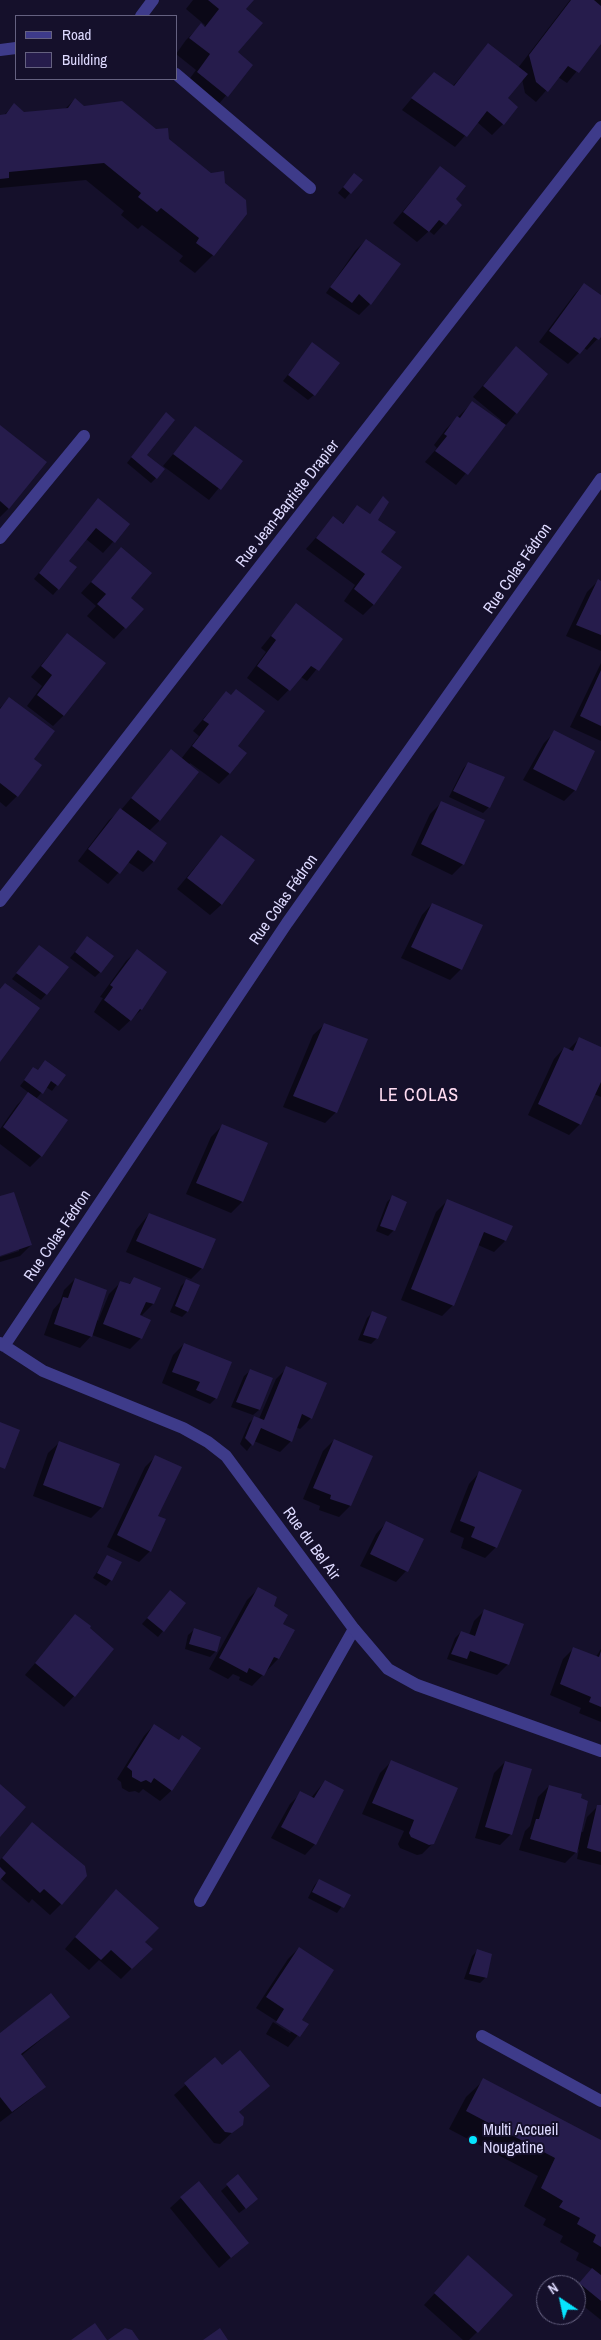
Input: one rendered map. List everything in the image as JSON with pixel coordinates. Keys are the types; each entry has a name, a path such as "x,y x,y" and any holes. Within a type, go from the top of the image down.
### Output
{"street":[{"path":"142,15 153,0"},
{"path":"0,50 15,48"},
{"path":"178,76 310,188"},
{"name":"Rue Jean-Baptiste Drapier","path":"0,901 601,127"},
{"path":"0,538 84,436"},
{"name":"Rue Colas Fédron","path":"2,1344 287,923 601,479"},
{"name":"Rue du Bel Air","path":"2,1344 43,1372 183,1428 208,1442 226,1456 354,1629 388,1668 417,1685 601,1752"},
{"path":"200,1901 354,1629"},
{"path":"482,2036 601,2101"}],"building":[{"path":"208,0 254,0 246,9 263,23 238,52 253,65 228,97 197,72 210,54 189,38 201,23 205,27 219,9"},
{"path":"571,0 594,0 601,6 601,44 579,73 568,66 548,92 536,82 529,55"},
{"path":"488,43 528,74 508,98 518,107 504,125 487,111 467,137 411,98 434,72 454,86"},
{"path":"75,98 84,106 122,101 156,129 168,128 169,139 211,173 224,171 225,183 246,200 247,214 214,256 196,243 199,238 161,208 157,212 138,197 141,193 104,163 9,172 9,178 0,179 0,115 6,114 14,103 24,112 68,108"},
{"path":"440,166 466,186 456,199 462,205 446,225 439,220 429,232 403,212"},
{"path":"354,173 363,180 351,194 343,187"},
{"path":"366,239 401,264 371,305 359,294 352,303 330,287"},
{"path":"584,283 601,295 601,337 599,340 594,337 580,354 549,331"},
{"path":"312,342 340,363 315,396 288,375"},
{"path":"516,346 548,374 517,414 483,386"},
{"path":"472,401 506,425 468,475 435,451 447,436 444,434 457,416 460,418"},
{"path":"166,412 175,420 147,455 165,469 157,479 131,457"},
{"path":"0,425 47,462 9,509 0,501"},
{"path":"195,426 243,461 221,490 173,454"},
{"path":"383,496 389,502 378,520 396,532 381,552 402,567 374,605 354,589 365,574 316,538 333,516 343,524 357,505 370,514"},
{"path":"98,498 130,524 115,543 96,528 69,561 77,567 59,590 39,573"},
{"path":"121,547 152,573 131,598 144,609 126,629 97,604 106,594 91,582"},
{"path":"598,579 601,581 601,635 576,625"},
{"path":"296,603 343,639 319,671 311,666 290,691 257,666 276,640 271,636"},
{"path":"67,633 106,663 64,716 37,695 52,675 41,666"},
{"path":"601,670 601,726 580,716"},
{"path":"236,689 265,711 238,746 247,753 230,774 192,746 209,724 203,720 226,691 231,695"},
{"path":"9,697 55,731 34,759 42,765 18,797 0,783 0,709"},
{"path":"554,730 595,751 576,791 533,769"},
{"path":"171,749 199,772 160,821 131,798"},
{"path":"468,762 505,777 490,808 453,791"},
{"path":"441,801 485,820 464,865 421,844"},
{"path":"120,808 167,843 154,862 138,850 120,874 88,849"},
{"path":"221,835 255,860 222,905 187,878"},
{"path":"432,903 483,925 462,970 411,947"},
{"path":"87,936 114,956 101,973 75,952"},
{"path":"39,945 69,967 47,995 16,973"},
{"path":"137,949 167,972 142,1010 140,1009 131,1021 104,1000 113,987 110,985"},
{"path":"5,983 40,1008 0,1062 0,989"},
{"path":"324,1023 368,1039 337,1113 293,1096"},
{"path":"579,1037 601,1047 601,1082 581,1125 538,1104 564,1047 573,1051"},
{"path":"45,1060 66,1075 58,1086 51,1081 43,1094 24,1080 33,1067 38,1070"},
{"path":"28,1092 68,1120 42,1157 3,1127"},
{"path":"222,1124 268,1143 243,1202 196,1183"},
{"path":"14,1192 32,1245 0,1256 0,1196"},
{"path":"392,1195 407,1202 395,1231 380,1226"},
{"path":"447,1199 513,1226 506,1241 484,1232 454,1306 411,1289"},
{"path":"149,1213 216,1239 203,1269 136,1241"},
{"path":"134,1277 161,1288 154,1304 146,1302 140,1315 151,1320 142,1339 103,1324 120,1281 130,1284"},
{"path":"75,1278 107,1290 92,1337 54,1324 63,1297 68,1298"},
{"path":"186,1279 200,1285 188,1312 175,1306"},
{"path":"372,1311 387,1317 378,1339 363,1335"},
{"path":"184,1343 232,1362 217,1399 196,1390 200,1382 172,1372"},
{"path":"286,1366 327,1383 312,1419 302,1414 292,1442 261,1428 253,1446 245,1438 254,1416 264,1420"},
{"path":"250,1369 273,1378 260,1410 236,1402"},
{"path":"0,1422 20,1430 5,1469 0,1467"},
{"path":"334,1439 373,1456 351,1506 330,1499 331,1495 313,1488"},
{"path":"59,1441 120,1464 103,1508 43,1485"},
{"path":"155,1455 182,1467 158,1516 166,1519 151,1552 117,1535"},
{"path":"479,1471 522,1490 497,1548 471,1537 475,1527 460,1521"},
{"path":"386,1521 424,1539 408,1572 370,1554"},
{"path":"107,1555 122,1562 112,1581 97,1573"},
{"path":"258,1587 277,1597 274,1606 288,1615 283,1624 295,1630 279,1659 274,1657 264,1676 249,1668 247,1673 219,1658"},
{"path":"170,1590 186,1603 164,1632 147,1618"},
{"path":"484,1609 524,1624 509,1665 470,1651 467,1659 451,1654 461,1631 475,1636"},
{"path":"75,1614 91,1626 90,1628 114,1649 75,1697 35,1663"},
{"path":"194,1628 221,1637 217,1652 189,1644"},
{"path":"573,1647 599,1657 601,1651 601,1707 589,1702 591,1697 560,1684"},
{"path":"154,1724 179,1740 182,1735 201,1748 172,1791 154,1778 151,1783 146,1780 141,1782 132,1777 132,1771 127,1767"},
{"path":"391,1760 458,1788 434,1844 429,1845 411,1837 409,1833 414,1820 372,1803"},
{"path":"505,1761 532,1769 512,1835 485,1827"},
{"path":"325,1780 344,1790 316,1845 281,1827 300,1791 314,1798"},
{"path":"0,1784 26,1807 0,1837"},
{"path":"549,1785 582,1794 581,1798 588,1801 577,1853 530,1839 536,1819 539,1819"},
{"path":"597,1805 601,1805 601,1852 587,1848"},
{"path":"32,1822 85,1866 87,1876 62,1905 44,1889 40,1893 2,1858"},
{"path":"0,1867 6,1873 0,1880"},
{"path":"319,1879 351,1895 344,1908 312,1892"},
{"path":"116,1889 159,1928 145,1942 153,1949 132,1969 111,1950 101,1960 75,1937"},
{"path":"299,1947 334,1970 302,2020 309,2024 300,2037 276,2022 284,2009 266,1997"},
{"path":"477,1949 492,1954 487,1978 469,1974"},
{"path":"51,1993 70,2017 21,2054 46,2087 12,2112 0,2097 0,2033"},
{"path":"240,2050 270,2086 239,2112 244,2117 243,2125 232,2133 225,2132 184,2083 215,2057 222,2065"},
{"path":"483,2078 601,2140 601,2247 593,2242 596,2235 577,2224 580,2218 559,2207 563,2201 541,2188 555,2158 466,2111"},
{"path":"238,2174 258,2199 246,2209 226,2184"},
{"path":"199,2181 249,2243 231,2258 180,2197"},
{"path":"468,2255 513,2295 478,2333 434,2293"},
{"path":"592,2268 601,2275 601,2301 586,2289 586,2275"},
{"path":"95,2323 107,2340 71,2340"},
{"path":"125,2328 132,2330 139,2340 108,2340"},
{"path":"220,2328 228,2340 203,2340"}],"place":[{"name":"Multi Accueil Nougatine","path":"473,2140"}],"district":[{"name":"LE COLAS","path":"419,1096"}]}
